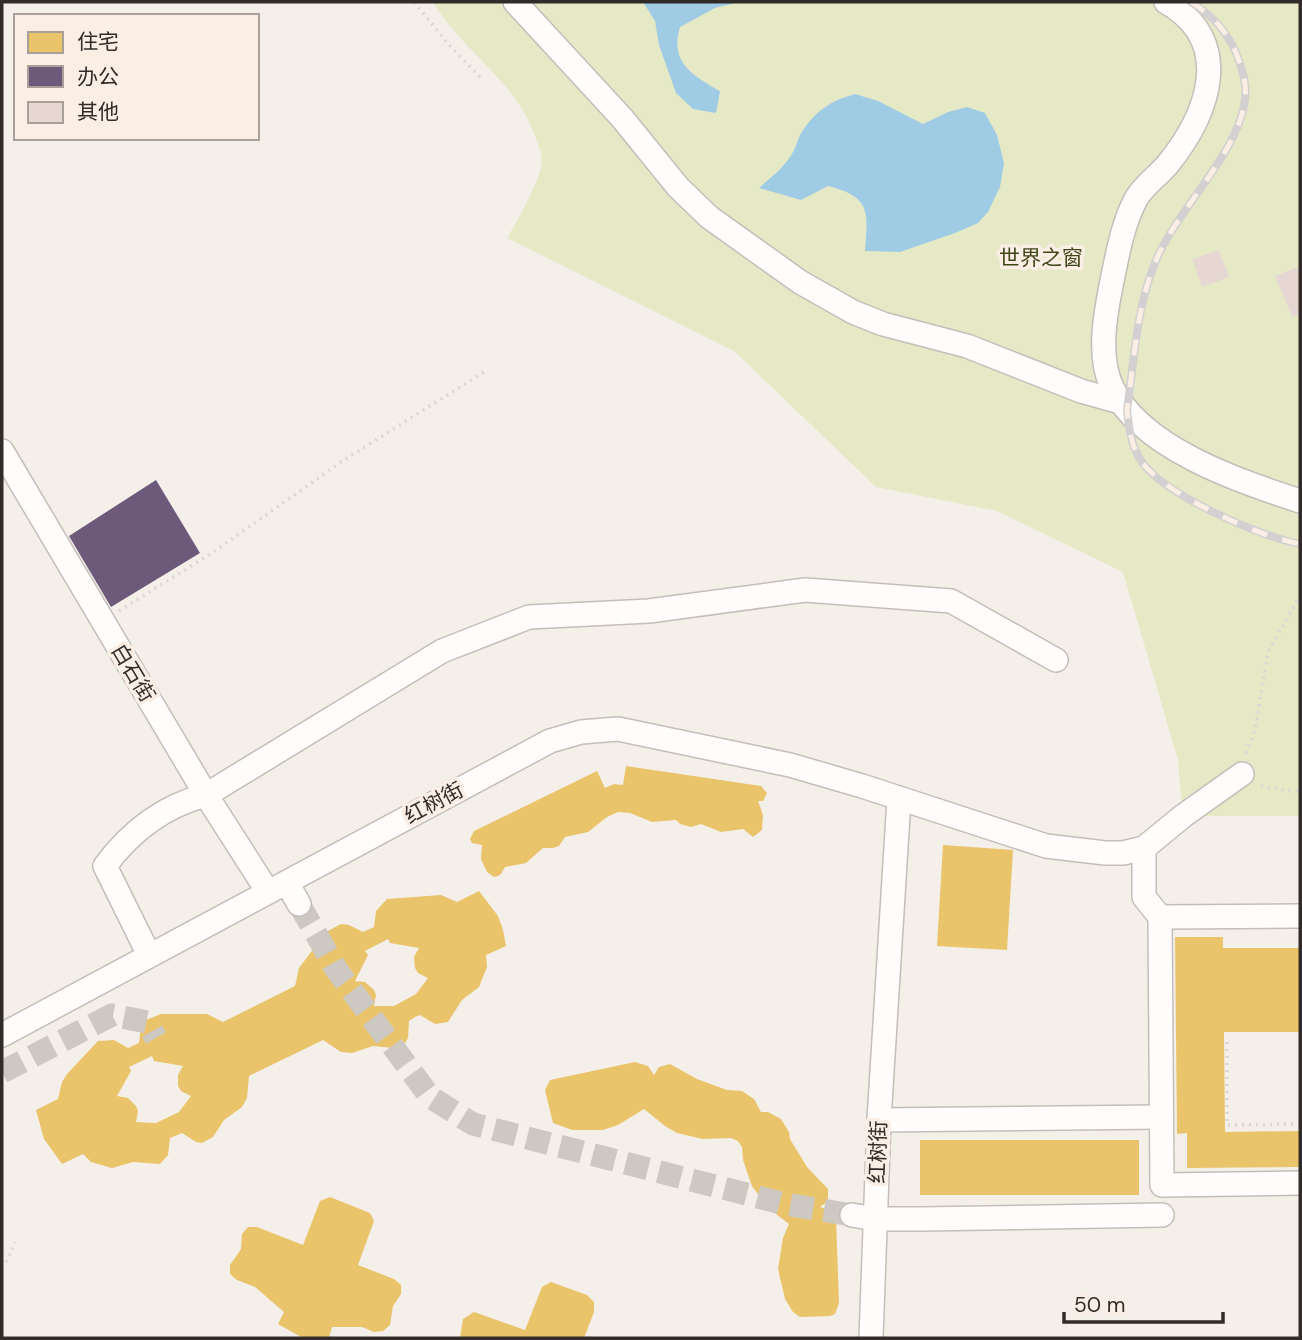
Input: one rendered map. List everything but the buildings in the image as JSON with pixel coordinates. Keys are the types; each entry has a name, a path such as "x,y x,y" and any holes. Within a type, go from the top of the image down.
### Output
{"street":[{"path":"515,2 709,217 800,282 853,312 883,324 967,346 1081,391 1120,402"},
{"path":"1166,2 1183,12 1200,31 1208,57 1207,94 1195,125 1168,164 1136,198 1121,238 1106,311 1104,344 1110,382 1120,402 1143,425 1181,452 1233,479 1300,501"},
{"name":"白石街","path":"2,451 206,795 278,888 299,904"},
{"path":"149,956 105,866 121,845 149,821 183,801 206,795 442,651 529,617 649,611 806,590 951,601 1056,660"},
{"name":"红树街","path":"2,1035 550,741 581,732 618,729 790,765 1046,846 1105,853 1123,853 1144,848"},
{"path":"1242,774 1144,848 1144,897 1160,918 1162,1185 1300,1183"},
{"name":"红树街","path":"871,1338 879,1120 899,799"},
{"path":"1160,918 1300,916"},
{"path":"879,1120 1161,1117"},
{"path":"852,1216 875,1219 1162,1216"}],"path":[{"path":"414,2 449,45 483,80"},
{"path":"103,621 212,553 341,462 487,370"},
{"path":"1300,596 1268,653 1255,730 1247,745 1242,774 1259,785 1300,792"},
{"path":"1227,1042 1227,1125 1300,1124"},
{"path":"1283,1125 1283,1131"},
{"path":"6,1262 15,1241"}],"green space":[{"name":"世界之窗","path":"433,2 1300,2 1300,816 1183,816 1178,760 1123,572 997,511 876,487 734,351 507,238 534,188 541,167 541,152 516,99 445,20"}],"water":[{"path":"643,2 739,2 715,8 680,27 677,39 681,59 686,66 701,80 720,91 716,113 693,109 676,93 659,45 655,21"},
{"path":"855,94 878,101 923,124 948,112 967,107 985,113 997,135 1004,163 1000,187 988,212 978,223 900,252 865,251 866,216 864,208 852,195 828,186 801,200 759,188 787,161 800,135 818,112"}],"tunnel":[{"path":"299,904 336,969 430,1097 473,1124 785,1204 852,1215"},
{"path":"2,1072 112,1015 147,1022 156,1038"}],"railway":[{"path":"1191,2 1213,19 1230,41 1243,73 1245,100 1240,121 1230,142 1162,247 1147,285 1136,338 1127,410 1130,430 1135,450 1142,462 1171,488 1238,524 1300,544"}]}
